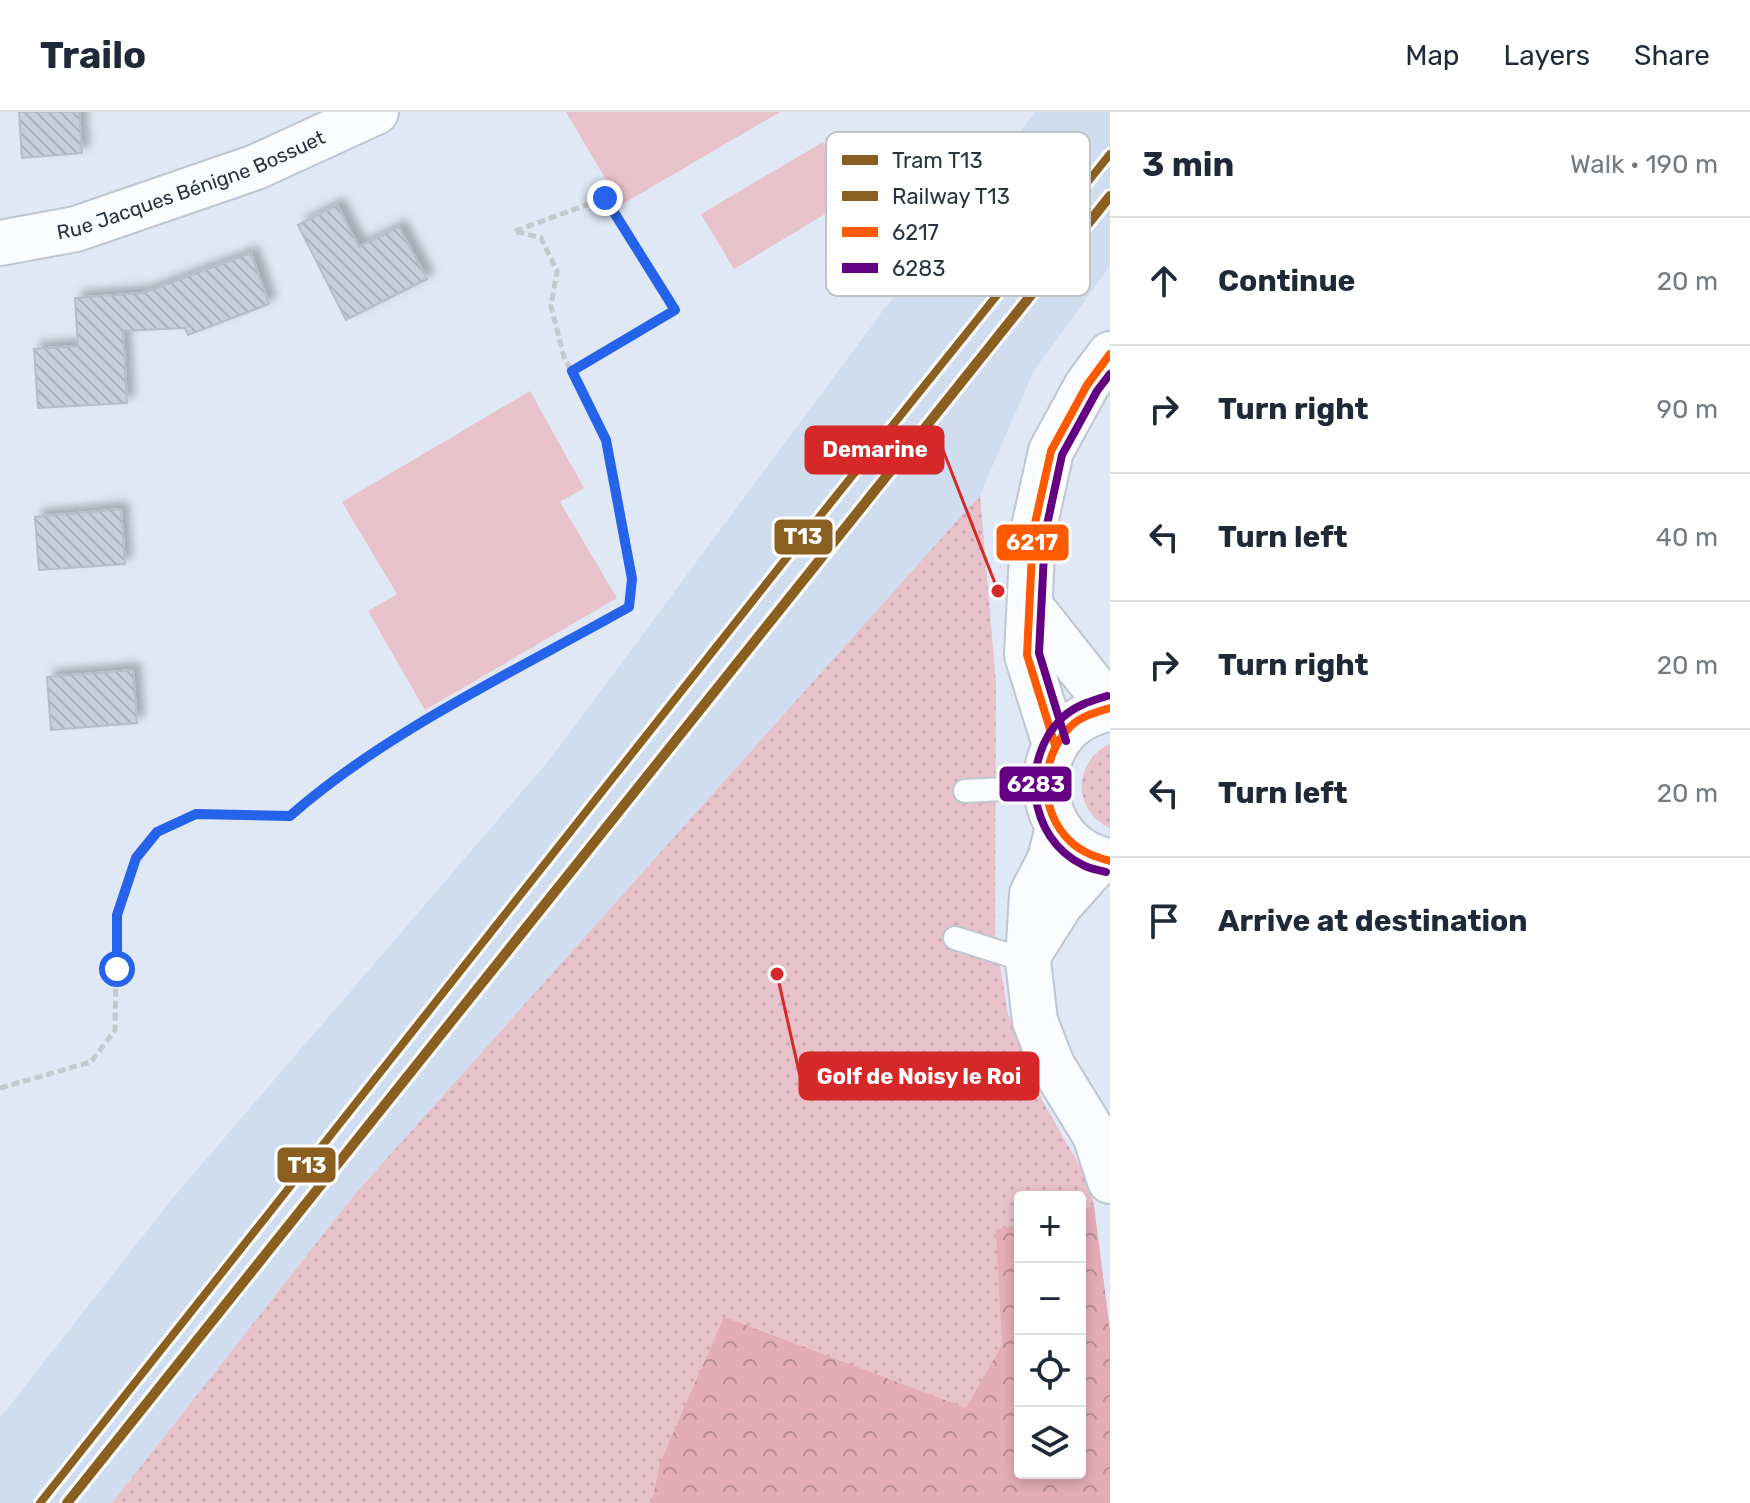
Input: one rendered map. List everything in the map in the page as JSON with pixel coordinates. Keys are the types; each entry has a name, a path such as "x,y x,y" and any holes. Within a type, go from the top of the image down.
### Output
{"street":[{"name":"Rue Jacques Bénigne Bossuet","path":"0,243 76,229 256,167 290,131 376,112"},
{"path":"1055,745 1027,655 1033,532 1051,451 1087,385 1110,354"},
{"path":"1029,957 1060,905 1105,860 1076,848 1058,828 1048,808 1045,787 1047,765 1055,745 1070,727 1088,714 1110,708 1031,607"},
{"path":"1058,828 1050,859 1032,894 1029,957 1035,1021 1052,1065 1095,1135 1110,1181"}],"lane":[{"path":"965,791 1045,787"},
{"path":"955,938 1029,957"}],"path":[{"path":"0,1088 91,1062 115,1030 117,915 136,858 157,832 196,814 290,816 316,793 434,716 629,607 632,579 606,440 564,357 551,306 557,271 541,238 514,231 605,198 675,310 572,371"}],"shaded area":[{"path":"566,112 780,112 621,205"},
{"path":"1036,112 1110,112 1110,266 1090,294 1090,132 1020,132"},
{"path":"823,142 826,147 826,213 734,269 701,214"},
{"path":"894,296 1088,296 1033,372 980,495 355,1194 112,1503 0,1503 0,1418 172,1199 551,758"},
{"path":"530,391 584,488 560,502 617,598 425,710 368,611 397,594 342,502"},
{"path":"980,495 996,683 995,935 1008,1014 1043,1102 1091,1185 1110,1331 1110,1503 112,1503 355,1194"},
{"path":"1110,744 1110,828 1089,810 1082,786 1089,762"}],"green space":[{"path":"1094,1206 1110,1331 1110,1503 652,1503 660,1463 724,1317 966,1408 1002,1345 996,1230 1014,1226 1014,1479 1086,1479 1086,1208"}],"building":[{"path":"19,112 79,112 82,153 22,158"},
{"path":"337,205 359,247 399,227 427,279 346,320 298,225"},
{"path":"251,253 269,304 188,335 185,328 123,331 127,403 38,408 34,349 78,346 75,298 143,293"},
{"path":"121,509 125,564 39,570 35,517"},
{"path":"133,670 137,723 51,730 47,677"}],"tram line":[{"name":"T13","path":"1090,179 1110,154"},
{"name":"T13","path":"40,1503 996,296"}],"rail line":[{"name":"T13","path":"1090,221 1110,196"},
{"name":"T13","path":"67,1503 1030,296"}],"transit line":[{"name":"6217","path":"1055,745 1027,655 1033,532 1051,451 1087,385 1110,354"},
{"name":"6283","path":"1066,741 1039,653 1045,534 1062,455 1097,391 1110,374"},
{"name":"6283","path":"1106,872 1083,865 1064,853 1050,836 1036,797 1035,775 1040,754 1062,718 1077,707 1107,696"},
{"name":"6217","path":"1110,708 1079,720 1060,739 1048,768 1047,784 1048,800 1060,830 1080,849 1110,861"}],"place":[{"name":"Demarine","path":"998,591"},
{"name":"Golf de Noisy le Roi","path":"777,974"}],"route":[{"path":"117,969 117,915 136,858 157,832 196,814 290,816 316,793 434,716 629,607 632,579 606,440 572,371 675,310 605,198"}]}
